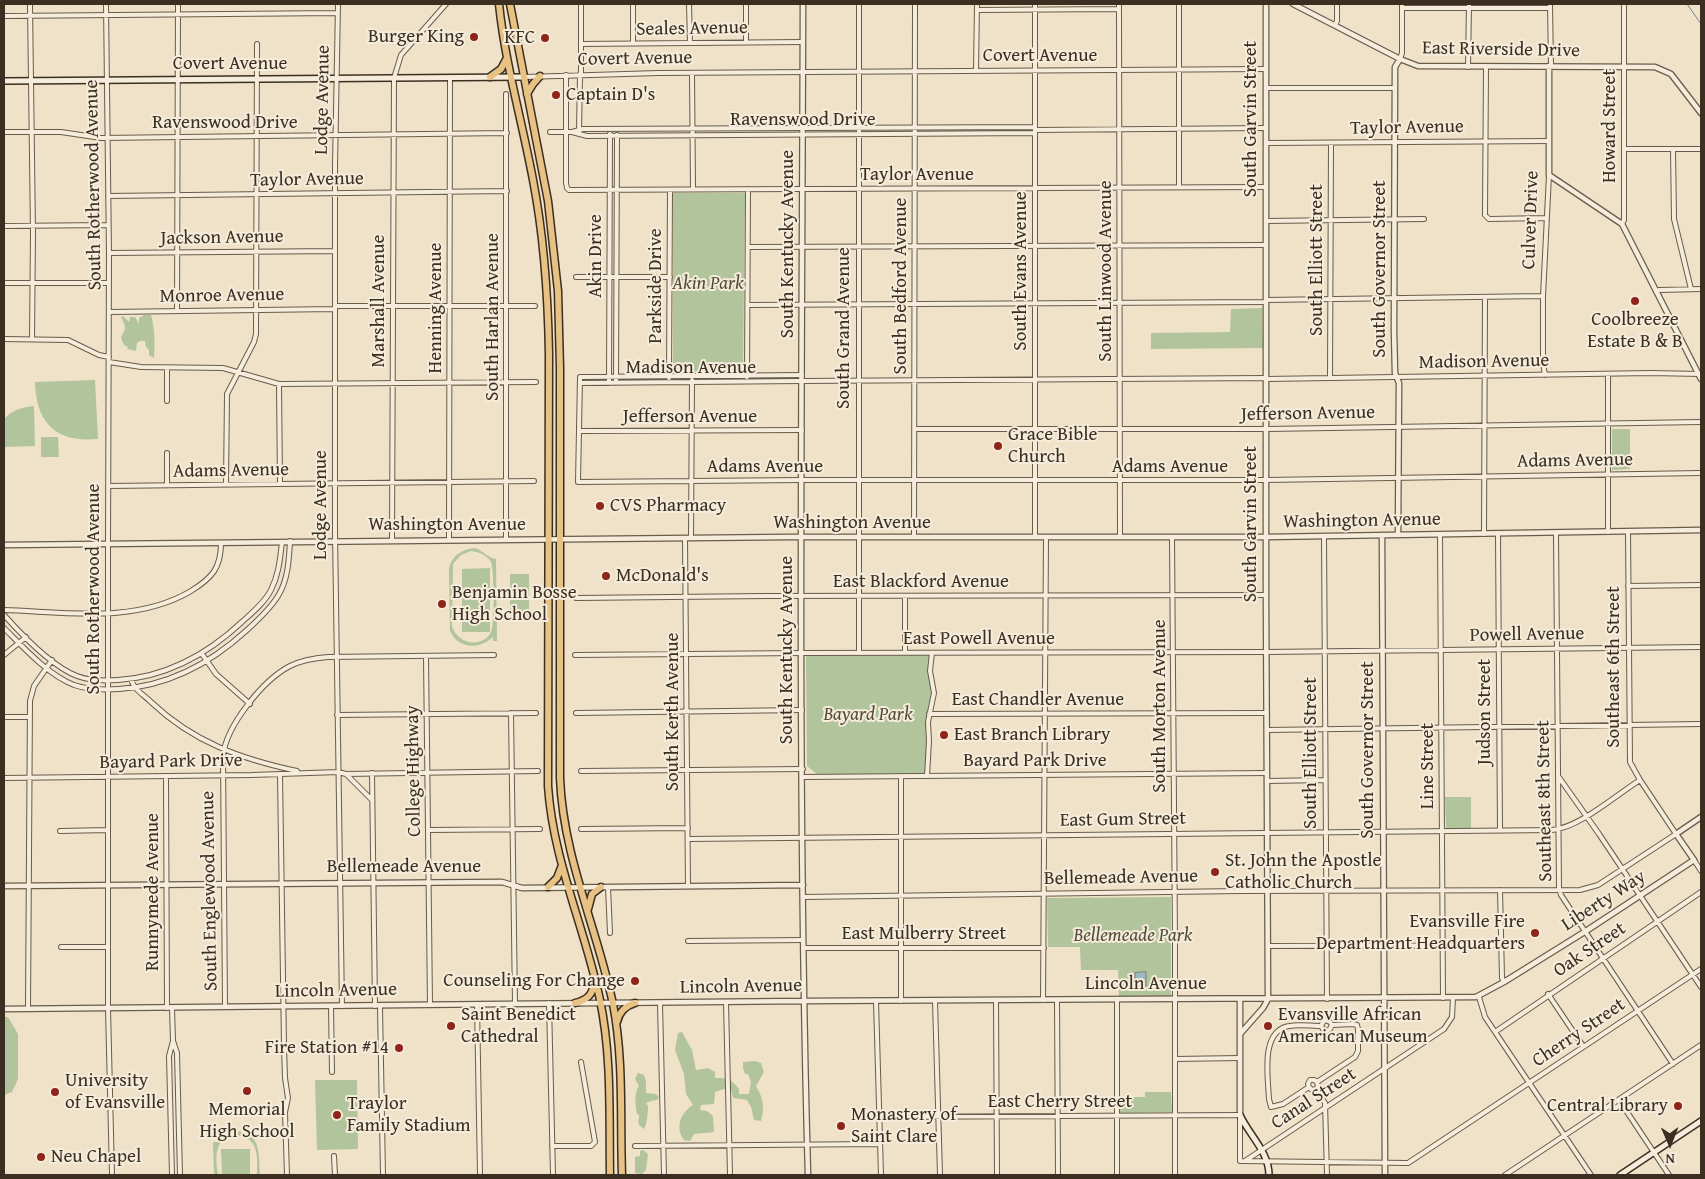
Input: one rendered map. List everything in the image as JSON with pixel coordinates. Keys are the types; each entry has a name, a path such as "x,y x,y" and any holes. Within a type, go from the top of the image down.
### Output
{"highway":[{"path":"498,4 507,58 533,180 542,243 548,327 549,794 554,832 562,866 601,1003 607,1058 610,1175"},
{"path":"510,4 543,173 555,255 560,322 560,778 562,807 568,844 612,1003 616,1026 622,1175"},
{"path":"490,76 501,69 507,58"},
{"path":"527,94 540,76"},
{"path":"549,417 552,411 559,413 560,417"},
{"path":"548,706 554,712 560,706"},
{"path":"548,887 557,878 562,866"},
{"path":"588,913 590,897 595,891 604,887"},
{"path":"575,1003 589,997 594,988 594,978"},
{"path":"616,1026 621,1012 628,1006 636,1003"}],"main road":[{"name":"Covert Avenue","path":"4,81 523,77"},
{"path":"1240,1114 1268,1162 1269,1175"},
{"path":"1620,1175 1701,1121"}],"street":[{"path":"30,4 32,339"},
{"name":"South Rotherwood Avenue","path":"106,4 109,253 108,1008 112,1175"},
{"path":"177,311 178,4"},
{"name":"Lodge Avenue","path":"338,4 335,251 335,541 342,1006"},
{"name":"Marshall Avenue","path":"392,540 394,78 398,63 406,49 446,4"},
{"path":"579,132 581,4"},
{"path":"633,4 633,43"},
{"path":"689,4 690,43"},
{"path":"746,4 746,42"},
{"name":"South Kentucky Avenue","path":"803,4 803,948 808,1175"},
{"name":"South Grand Avenue","path":"858,652 859,4"},
{"name":"South Bedford Avenue","path":"914,537 915,4"},
{"path":"976,71 977,4"},
{"name":"South Evans Avenue","path":"1035,4 1035,537"},
{"name":"South Linwood Avenue","path":"1118,4 1120,537"},
{"path":"1179,187 1180,4"},
{"name":"South Garvin Street","path":"1266,4 1268,999"},
{"name":"East Riverside Drive","path":"1293,4 1400,59 1418,66 1655,67 1662,69 1675,78 1701,113"},
{"path":"1335,25 1337,21 1337,4"},
{"name":"Howard Street","path":"1622,224 1624,220 1624,4"},
{"path":"1402,6 1550,6"},
{"name":"South Governor Street","path":"1398,535 1399,384 1396,377 1394,330 1395,67 1402,53 1402,6"},
{"path":"1468,67 1469,6"},
{"name":"Culver Drive","path":"1545,375 1543,363 1543,296 1549,175 1550,6"},
{"path":"977,10 1119,9"},
{"path":"4,16 338,13"},
{"name":"Seales Avenue","path":"581,44 803,42"},
{"path":"226,484 227,394 256,337 257,44"},
{"path":"1486,67 1485,215 1491,219 1547,218"},
{"name":"Covert Avenue","path":"523,77 580,74 1266,69"},
{"path":"692,73 693,190"},
{"path":"565,132 566,75"},
{"name":"Henning Avenue","path":"449,540 450,77"},
{"path":"1266,88 1395,88"},
{"name":"South Harlan Avenue","path":"506,94 506,540"},
{"name":"Ravenswood Drive","path":"579,132 586,136 692,135 915,127 1035,130"},
{"name":"Ravenswood Drive","path":"550,132 692,128 858,134 1119,128 1266,128"},
{"name":"Akin Drive","path":"609,383 610,129"},
{"name":"Akin Drive","path":"616,383 617,129"},
{"name":"Ravenswood Drive","path":"4,132 67,132 90,137 107,138 507,133"},
{"name":"Taylor Avenue","path":"565,132 568,189 693,190 1266,186"},
{"name":"Taylor Avenue","path":"1266,142 1549,140"},
{"name":"South Elliott Street","path":"1330,378 1331,143"},
{"path":"1673,149 1674,219 1691,289"},
{"path":"1624,150 1701,149"},
{"path":"1549,175 1622,224 1700,375"},
{"path":"747,382 748,189"},
{"name":"Parkside Drive","path":"669,382 670,190"},
{"name":"Taylor Avenue","path":"108,196 507,191"},
{"path":"1266,222 1424,220"},
{"path":"4,226 108,225"},
{"path":"748,247 1266,245"},
{"name":"Jackson Avenue","path":"109,253 335,251"},
{"path":"576,277 670,277"},
{"path":"4,283 109,283"},
{"path":"1656,292 1659,290 1701,289"},
{"path":"748,305 1034,304 1543,296"},
{"path":"1484,534 1485,297"},
{"name":"Monroe Avenue","path":"109,312 392,306 535,306"},
{"path":"4,339 68,340 109,360 141,368 218,368 279,384 536,382"},
{"path":"167,368 167,401"},
{"path":"1608,374 1608,532"},
{"name":"Madison Avenue","path":"802,379 747,382 580,383 580,377 669,376 914,380 1330,378 1608,374 1700,375"},
{"path":"692,376 692,538"},
{"path":"579,431 580,383"},
{"path":"279,384 280,484"},
{"name":"Jefferson Avenue","path":"915,429 1267,429 1701,422"},
{"name":"Jefferson Avenue","path":"579,431 802,430"},
{"name":"Adams Avenue","path":"579,431 578,482 1266,480 1701,473"},
{"path":"167,453 167,485"},
{"name":"Adams Avenue","path":"108,486 534,481"},
{"name":"Washington Avenue","path":"4,545 802,537 1382,536 1701,530"},
{"name":"Southeast 6th Street","path":"1628,532 1630,762 1701,871"},
{"name":"Southeast 8th Street","path":"1556,533 1559,889 1584,931 1673,1064"},
{"name":"Line Street","path":"1440,534 1443,998"},
{"name":"Judson Street","path":"1498,534 1500,831"},
{"name":"South Elliott Street","path":"1324,536 1327,999"},
{"name":"South Governor Street","path":"1382,536 1385,1175"},
{"path":"1043,1000 1046,537"},
{"name":"South Morton Avenue","path":"1172,537 1175,1175"},
{"name":"South Kerth Avenue","path":"686,538 688,886"},
{"path":"4,610 108,614 147,610 182,596 214,574 221,552 221,542"},
{"path":"4,615 52,660 63,669 78,676 108,681 131,680 167,671 202,654 239,626 270,591 279,571 282,542"},
{"path":"4,628 46,667 64,680 75,685 108,690 134,688 170,680 206,662 239,637 278,596 286,579 290,542"},
{"path":"1628,586 1701,585"},
{"name":"East Blackford Avenue","path":"576,598 686,596 1266,595"},
{"path":"905,596 905,652"},
{"path":"4,655 26,637"},
{"name":"Powell Avenue","path":"1382,650 1701,646"},
{"name":"East Powell Avenue","path":"575,655 802,652 1266,652 1382,650"},
{"path":"928,776 929,714 934,693 931,675 932,652"},
{"path":"202,654 216,674 250,704"},
{"path":"224,750 232,729 250,704 272,679 290,666 307,660 336,657 494,655"},
{"name":"College Highway","path":"426,656 430,1005"},
{"path":"28,1009 29,716 31,692 52,660"},
{"path":"131,680 134,688 166,715 208,743 264,764 302,772"},
{"path":"576,713 802,710"},
{"path":"337,715 536,713"},
{"name":"East Chandler Avenue","path":"929,714 1266,713"},
{"path":"512,714 515,1004"},
{"path":"4,717 29,716"},
{"path":"1267,730 1701,724"},
{"name":"South Englewood Avenue","path":"224,750 225,1007"},
{"path":"581,771 803,769"},
{"path":"346,774 538,770"},
{"name":"Bayard Park Drive","path":"4,778 280,774 302,772 338,772 346,774"},
{"path":"372,773 373,882 383,1175"},
{"name":"Bayard Park Drive","path":"803,777 1267,773"},
{"path":"280,774 283,1006 285,1078 288,1098 285,1112 287,1175"},
{"path":"346,774 372,800"},
{"name":"Runnymede Avenue","path":"166,776 166,885 170,1008 173,1041 177,1053 180,1175"},
{"path":"901,776 901,1001"},
{"path":"1558,776 1701,987"},
{"path":"1267,781 1325,780"},
{"path":"1558,830 1566,828 1586,816 1640,780"},
{"path":"1676,834 1701,817"},
{"path":"581,829 688,828"},
{"path":"429,830 540,829"},
{"path":"60,831 108,830"},
{"name":"East Gum Street","path":"688,840 1558,830"},
{"name":"Bellemeade Avenue","path":"803,897 1267,891 1580,890 1598,884 1622,870 1676,834"},
{"name":"Liberty Way","path":"1479,996 1504,982 1694,860"},
{"name":"Bellemeade Avenue","path":"4,886 373,882 502,882 522,888 803,885"},
{"path":"604,887 610,933"},
{"path":"1500,890 1502,978 1504,982"},
{"name":"Oak Street","path":"1495,1032 1548,994 1701,892"},
{"path":"688,941 803,940"},
{"path":"1268,946 1501,945"},
{"path":"61,947 108,947"},
{"name":"East Mulberry Street","path":"803,948 1044,948"},
{"name":"Cherry Street","path":"1385,1163 1411,1161 1701,969"},
{"path":"1548,994 1583,1046"},
{"path":"1479,996 1483,1013 1591,1175"},
{"name":"Lincoln Avenue","path":"4,1009 935,1000 1453,998 1479,996"},
{"name":"Canal Street","path":"1245,1161 1444,1028 1452,1017 1453,998"},
{"path":"1116,999 1117,1175"},
{"path":"1240,999 1240,1161 1385,1163"},
{"path":"1240,1034 1263,1008 1268,999"},
{"path":"935,1000 940,1175"},
{"path":"996,1000 997,1175"},
{"path":"1057,1000 1058,1175"},
{"path":"876,1001 881,1175"},
{"path":"726,1002 730,1175"},
{"path":"660,1003 664,1175"},
{"path":"477,1004 480,1175"},
{"path":"549,1004 553,1175"},
{"path":"331,1006 332,1072"},
{"path":"1317,1082 1355,1057 1358,1053 1358,1029 1356,1025 1332,1025 1326,1020 1321,1026"},
{"path":"1316,1089 1312,1090 1309,1088 1283,1104 1271,1107 1268,1099 1268,1046 1273,1037 1285,1027 1321,1026 1327,1031 1332,1025"},
{"name":"Runnymede Avenue","path":"172,1175 169,1056 173,1041"},
{"path":"1505,1175 1511,1174 1701,1045"},
{"path":"1175,1059 1240,1058"},
{"path":"552,1146 591,1146 594,1144 595,1138 582,1062"},
{"path":"1309,1088 1310,1080 1317,1082"},
{"path":"1316,1089 1318,1086 1317,1082"},
{"path":"1316,1089 1325,1101 1326,1107 1327,1175"},
{"path":"1619,1100 1669,1175"},
{"name":"East Cherry Street","path":"879,1116 1240,1114"},
{"path":"635,1146 880,1144"},
{"path":"334,1156 335,1175"}],"green space":[{"name":"Akin Park","path":"673,193 745,193 743,374 673,374"},
{"path":"1262,308 1263,348 1151,349 1151,333 1230,332 1231,309"},
{"path":"144,315 151,315 154,336 154,358 149,355 145,341 137,343 136,351 127,349 128,347 124,345 121,338 125,328 121,317 123,316 129,322 130,317 135,317 139,324 139,318"},
{"path":"95,380 98,439 71,438 60,434 51,427 39,409 35,382"},
{"path":"34,406 35,446 4,447 4,419 10,413 25,407"},
{"path":"1612,429 1630,429 1630,469 1612,470"},
{"path":"41,437 58,437 59,457 41,457"},
{"path":"470,549 478,549 491,558 496,559 497,641 493,641 493,637 475,646 469,646 458,641 450,631 450,564 458,554","holes":["471,551 480,553 491,562 493,585 491,632 482,641 476,642 470,642 459,637 452,626 453,564 461,555"]},
{"path":"490,568 490,632 462,632 462,569"},
{"path":"510,574 529,574 529,619 510,619"},
{"name":"Bayard Park","path":"930,655 933,694 927,715 926,773 818,775 807,766 807,656"},
{"path":"1445,797 1471,797 1471,828 1446,828"},
{"name":"Bellemeade Park","path":"1171,897 1171,996 1119,996 1118,970 1081,970 1080,947 1048,947 1047,898"},
{"path":"4,1017 8,1017 18,1034 18,1079 12,1092 4,1095"},
{"path":"682,1032 692,1050 696,1070 708,1068 715,1072 715,1078 731,1081 739,1089 739,1094 749,1094 751,1082 748,1074 745,1074 743,1062 755,1061 761,1063 764,1072 756,1086 763,1103 761,1121 754,1120 747,1100 733,1098 731,1089 724,1089 715,1092 714,1104 701,1105 700,1110 707,1111 713,1116 714,1132 694,1134 690,1141 684,1140 680,1131 680,1121 685,1112 693,1105 686,1094 684,1074 675,1050 678,1033"},
{"path":"638,1073 644,1075 646,1093 656,1094 659,1097 657,1100 646,1103 648,1111 644,1129 639,1125 639,1115 637,1114 636,1107 637,1089 639,1086 635,1079"},
{"name":"Traylor Family Stadium","path":"315,1080 357,1080 358,1149 317,1150"},
{"path":"1145,1092 1171,1092 1172,1112 1120,1113 1120,1097 1145,1097"},
{"path":"231,1132 241,1132 253,1138 258,1151 260,1175 257,1175 257,1154 252,1143 242,1136 236,1135 225,1138 221,1142 216,1162 218,1175 214,1175 213,1142 217,1142"},
{"path":"221,1149 250,1149 250,1175 222,1175"},
{"path":"643,1150 648,1154 646,1170 642,1174 635,1173 635,1157 640,1156 640,1151"}],"water":[{"path":"1146,972 1146,986 1132,987 1132,981 1135,981 1135,973"}],"waterway":[{"path":"1687,4 1701,24"}],"place":[{"name":"Burger King","path":"474,37"},
{"name":"KFC","path":"545,38"},
{"name":"Captain D's","path":"556,95"},
{"name":"Coolbreeze Estate B & B","path":"1635,301"},
{"name":"Grace Bible Church","path":"998,446"},
{"name":"CVS Pharmacy","path":"600,506"},
{"name":"McDonald's","path":"606,576"},
{"name":"Benjamin Bosse High School","path":"442,604"},
{"name":"East Branch Library","path":"944,735"},
{"name":"St. John the Apostle Catholic Church","path":"1215,872"},
{"name":"Evansville Fire Department Headquarters","path":"1535,933"},
{"name":"Counseling For Change","path":"635,981"},
{"name":"Saint Benedict Cathedral","path":"451,1026"},
{"name":"Evansville African American Museum","path":"1268,1026"},
{"name":"Fire Station #14","path":"399,1048"},
{"name":"Memorial High School","path":"247,1091"},
{"name":"University of Evansville","path":"55,1092"},
{"name":"Central Library","path":"1678,1106"},
{"name":"Traylor Family Stadium","path":"337,1115"},
{"name":"Monastery of Saint Clare","path":"841,1126"},
{"name":"Neu Chapel","path":"41,1157"}]}
